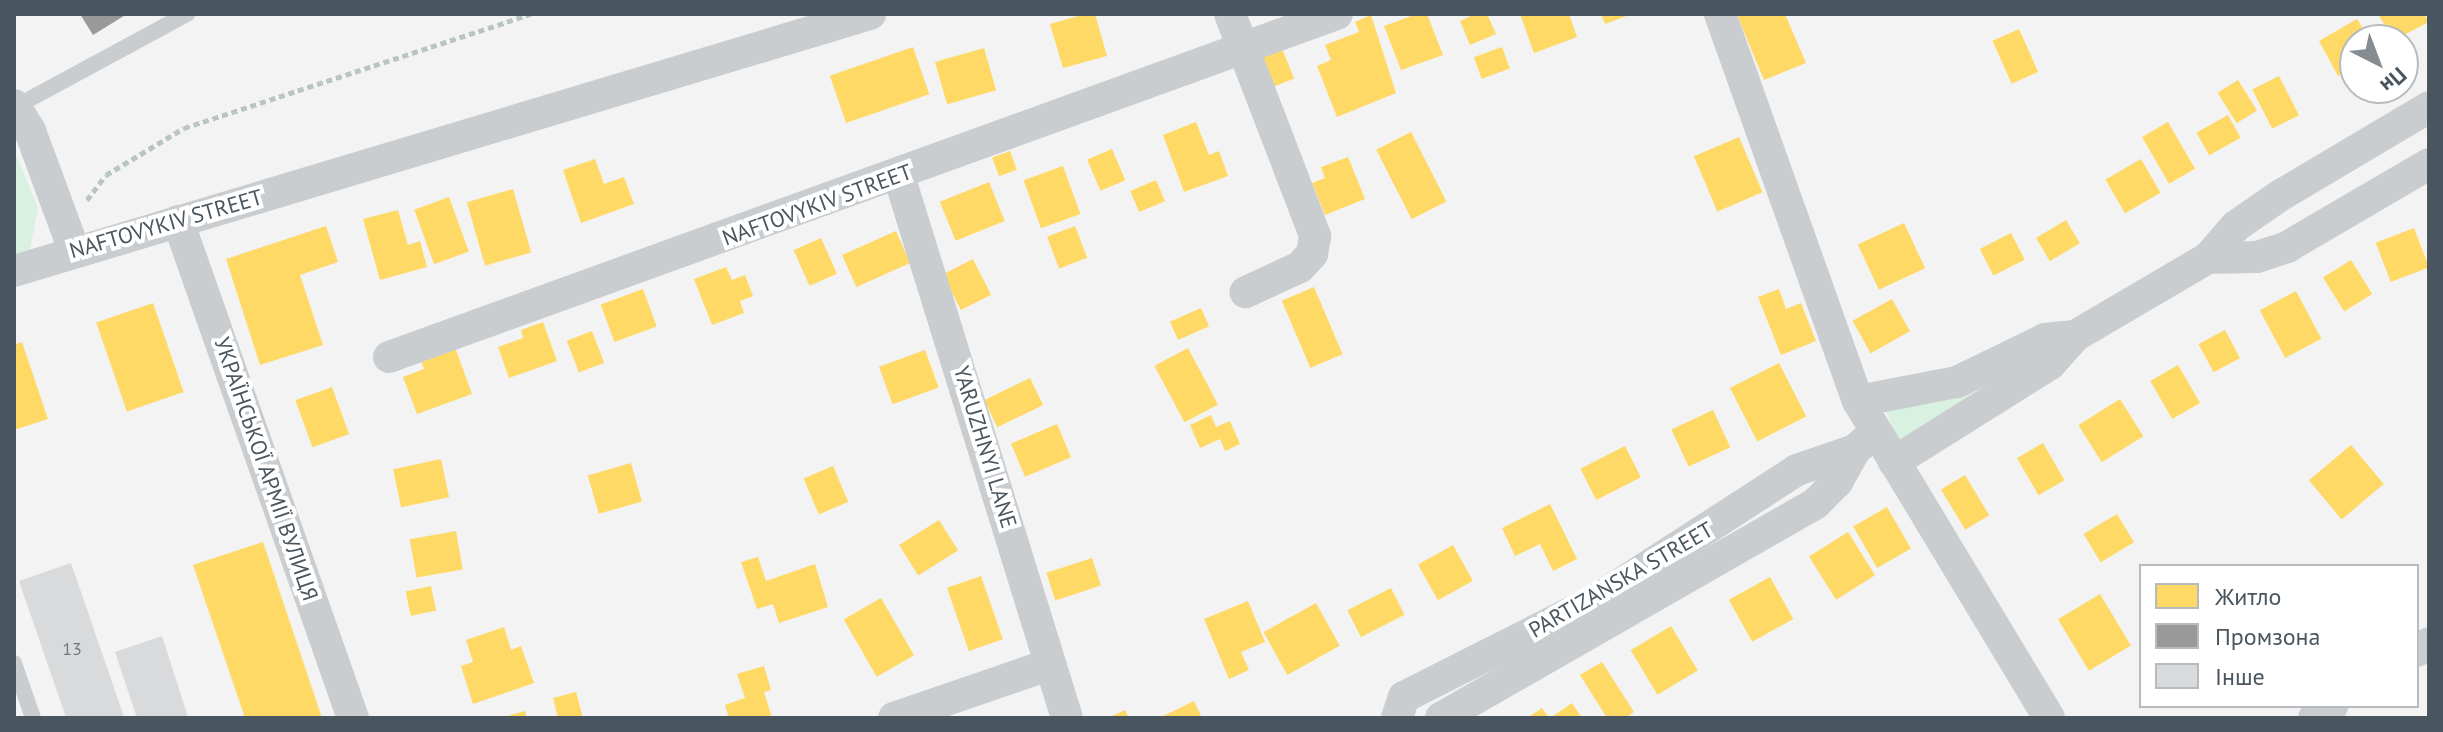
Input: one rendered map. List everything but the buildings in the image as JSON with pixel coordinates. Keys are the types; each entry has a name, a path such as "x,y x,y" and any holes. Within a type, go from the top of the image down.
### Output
{"street":[{"name":"NAFTOVYKIV STREET","path":"14,271 70,238 178,221 870,14"},
{"path":"1230,14 1315,236 1312,254 1300,267 1246,292"},
{"name":"NAFTOVYKIV STREET","path":"389,357 899,176 1241,46 1337,14"},
{"path":"1720,14 1858,401 1866,441 1894,462 2049,718"},
{"path":"15,106 30,131 70,238"},
{"path":"1894,462 2050,364 2075,336 2208,258 2236,226 2429,107"},
{"path":"2208,258 2257,257 2287,247 2429,164"},
{"name":"YARUZHNYI LANE","path":"899,176 1003,502 1048,665 1067,718"},
{"name":"УКРАЇНСЬКОЇ АРМІЇ ВУЛИЦЯ","path":"178,221 353,718"},
{"path":"1858,401 1957,382 2045,339 2075,336"},
{"name":"PARTIZANSKA STREET","path":"1397,718 1404,697 1596,600 1797,470 1866,441"},
{"name":"PARTIZANSKA STREET","path":"1441,718 1816,503 1837,482 1866,441"},
{"path":"894,718 1048,665"}],"lane":[{"path":"15,106 187,14"},
{"path":"14,663 33,718"}],"path":[{"path":"70,238 106,175 184,128 531,14"}],"green space":[{"path":"14,150 38,208 30,249 14,255"},
{"path":"2054,347 1900,444 1882,403"}]}
